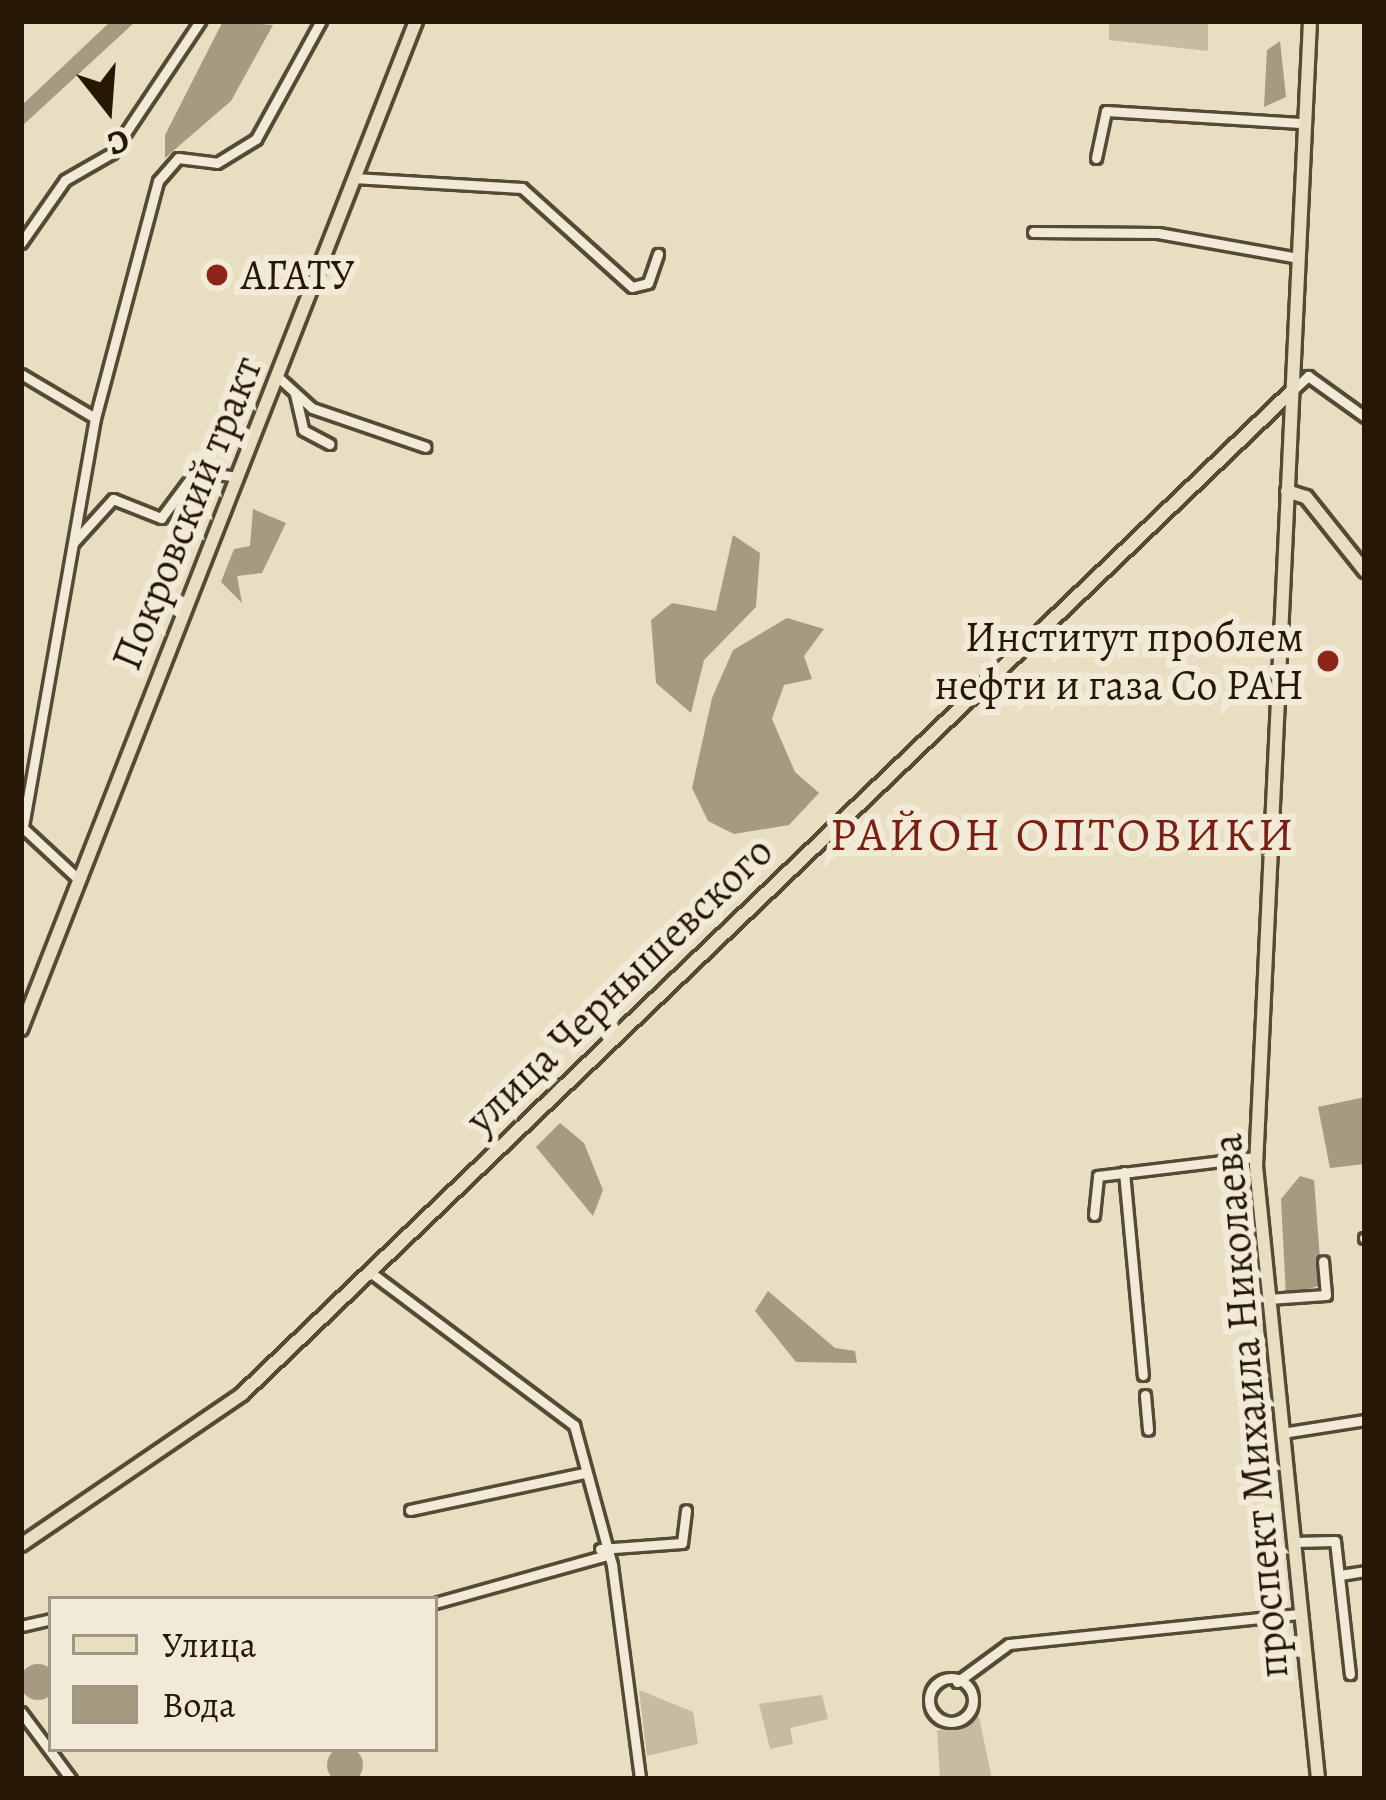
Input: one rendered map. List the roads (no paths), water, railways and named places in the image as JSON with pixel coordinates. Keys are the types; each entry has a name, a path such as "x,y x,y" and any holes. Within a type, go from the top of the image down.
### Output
{"main road":[{"name":"Покровский тракт","path":"21,1029 416,21"},
{"name":"проспект Михаила Николаева","path":"1310,21 1256,1157 1318,1779"},
{"name":"улица Чернышевского","path":"21,1545 218,1414 1292,391"},
{"path":"1287,491 1306,497 1365,571"},
{"path":"21,1534 38,1530"}],"street":[{"path":"21,244 65,180 112,154 200,21"},
{"path":"78,879 22,827 95,418 142,228 172,161 217,164 256,139 321,21"},
{"path":"1096,158 1106,111 1305,123"},
{"path":"354,178 522,188 632,286 648,283 658,254"},
{"path":"1033,232 1158,233 1298,258"},
{"path":"21,374 95,418"},
{"path":"1292,391 1308,376 1365,417"},
{"path":"278,377 295,394 426,447"},
{"path":"295,394 303,430 329,444"},
{"path":"74,542 113,499 161,518 196,471 237,477"},
{"path":"21,841 37,841"},
{"path":"1094,1215 1093,1179 1256,1157"},
{"path":"1124,1172 1143,1375"},
{"path":"1268,1299 1326,1295 1323,1261"},
{"path":"370,1272 574,1426 604,1552 640,1779"},
{"path":"1145,1395 1148,1430"},
{"path":"1282,1433 1365,1420"},
{"path":"410,1510 584,1473"},
{"path":"438,1602 604,1552 682,1543 686,1510"},
{"path":"1293,1542 1335,1541 1350,1674"},
{"path":"1340,1575 1365,1571"},
{"path":"979,1659 971,1711 929,1716 928,1694 957,1682 979,1659 1009,1644 1300,1614"},
{"path":"957,1682 975,1688"},
{"path":"21,1712 48,1748"},
{"path":"51,1752 71,1779"}],"water":[{"path":"111,21 136,21 21,127 21,106"},
{"path":"223,21 273,25 231,101 165,158 165,135"},
{"path":"1280,41 1286,97 1264,107 1267,50"},
{"path":"253,509 286,523 262,573 237,576 242,603 221,582 234,549 250,546"},
{"path":"733,535 760,553 756,607 704,660 691,713 656,683 651,620 672,603 716,611"},
{"path":"787,618 824,629 804,656 812,679 784,685 772,719 795,772 819,793 789,825 734,834 708,821 692,788 712,698 733,650"},
{"path":"1365,1097 1365,1164 1330,1168 1318,1107"},
{"path":"560,1123 584,1143 603,1190 593,1216 536,1147"},
{"path":"1300,1176 1314,1180 1322,1285 1286,1296 1281,1199"},
{"path":"768,1291 835,1348 855,1351 857,1363 796,1362 755,1311"},
{"path":"45,1666 48,1696 38,1700 25,1695 20,1682 25,1669"},
{"path":"332,1752 358,1752 358,1778 345,1783 332,1778 327,1765"}],"place":[{"name":"АГАТУ","path":"217,275"},
{"name":"Институт проблем нефти и газа Со РАН","path":"1328,661"}],"district":[{"name":"РАЙОН ОПТОВИКИ","path":"1063,835"}]}
